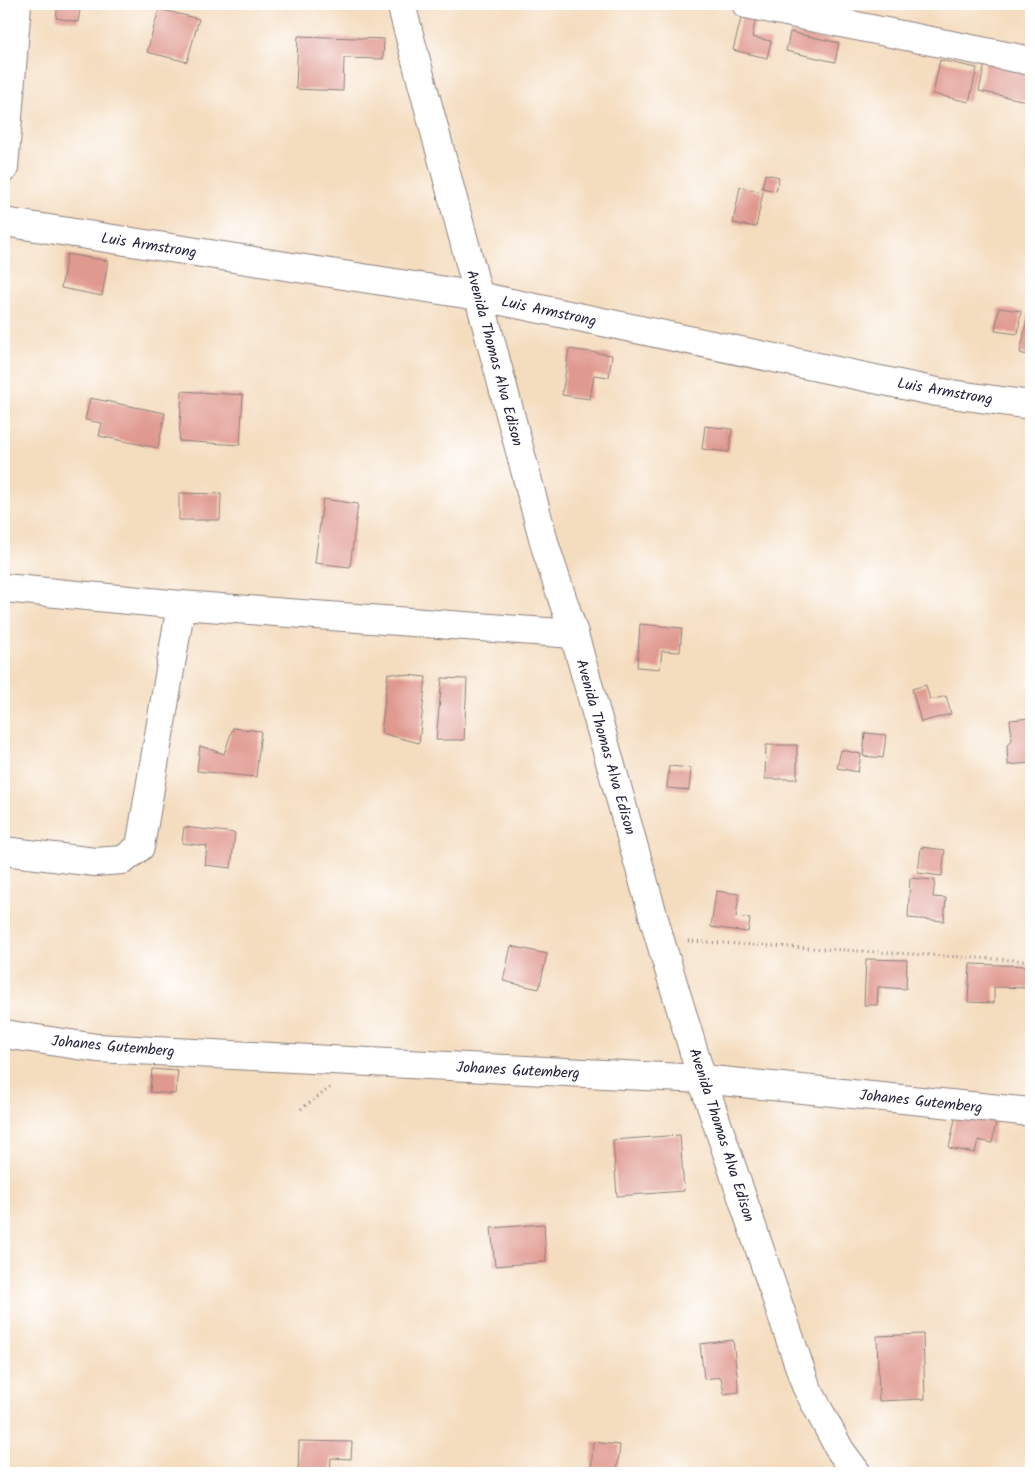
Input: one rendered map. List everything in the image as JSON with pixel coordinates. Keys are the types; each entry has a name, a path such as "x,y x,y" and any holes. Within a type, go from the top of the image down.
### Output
{"street":[{"path":"4,168 17,4"},
{"name":"Avenida Thomas Alva Edison","path":"401,4 546,549 574,634 660,940 702,1079 806,1386 840,1450 857,1473"},
{"path":"746,4 1031,61"},
{"name":"Luis Armstrong","path":"4,222 478,296 937,392 1031,405"},
{"path":"4,588 181,605 574,634"},
{"path":"4,851 95,862 123,860 140,847 181,605"},
{"name":"Johanes Gutemberg","path":"4,1034 97,1048 702,1079 1031,1112"}],"path":[{"path":"660,940 1031,961"}],"building":[{"path":"58,4 81,4 78,22 56,18"},
{"path":"159,9 199,19 187,62 147,52"},
{"path":"742,15 756,18 752,37 771,41 767,58 733,50"},
{"path":"790,32 839,43 835,62 786,51"},
{"path":"298,36 384,39 383,59 344,58 343,91 296,89"},
{"path":"986,59 1031,69 1031,102 979,91"},
{"path":"940,60 977,68 969,102 933,94"},
{"path":"765,174 779,177 776,191 762,188"},
{"path":"740,187 763,192 756,227 733,223"},
{"path":"67,254 108,261 102,296 61,288"},
{"path":"1031,306 1031,356 1020,353"},
{"path":"999,308 1021,311 1018,334 995,331"},
{"path":"569,349 612,355 609,377 594,375 590,399 562,395"},
{"path":"182,391 243,395 240,445 179,441"},
{"path":"90,398 165,413 158,448 99,436 102,423 85,420"},
{"path":"705,426 732,429 729,452 702,449"},
{"path":"179,493 221,494 220,520 179,520"},
{"path":"323,499 358,504 350,567 315,563"},
{"path":"640,624 682,628 680,652 662,651 660,669 637,667"},
{"path":"388,673 426,677 419,743 381,733"},
{"path":"442,678 467,679 464,740 436,740"},
{"path":"926,685 930,700 946,696 951,714 921,722 912,689"},
{"path":"1031,718 1031,763 1008,765 1007,745 1012,740 1010,720"},
{"path":"233,728 261,731 256,777 197,771 200,746 224,754"},
{"path":"865,733 886,735 883,758 863,756"},
{"path":"766,745 797,745 797,779 765,779"},
{"path":"841,750 861,754 858,772 837,768"},
{"path":"669,766 691,768 689,790 667,788"},
{"path":"184,827 235,833 231,868 205,865 207,846 182,843"},
{"path":"921,847 945,850 942,876 918,873"},
{"path":"910,878 935,880 933,897 946,898 944,921 908,918"},
{"path":"716,891 739,894 736,917 750,919 748,932 711,927"},
{"path":"511,946 547,954 539,989 503,981"},
{"path":"866,959 907,960 906,989 878,987 877,1005 864,1005"},
{"path":"970,964 1030,966 1029,988 994,987 994,1003 968,1002"},
{"path":"152,1069 178,1071 175,1094 150,1092"},
{"path":"957,1110 997,1117 992,1143 978,1140 975,1153 949,1148"},
{"path":"680,1135 684,1191 617,1196 613,1140"},
{"path":"544,1224 546,1262 495,1266 491,1228"},
{"path":"923,1334 925,1399 879,1401 877,1336"},
{"path":"733,1340 739,1392 724,1394 721,1377 704,1379 700,1344"},
{"path":"299,1441 352,1442 351,1459 331,1458 330,1473 298,1473"},
{"path":"593,1442 620,1445 617,1473 591,1473"}]}
